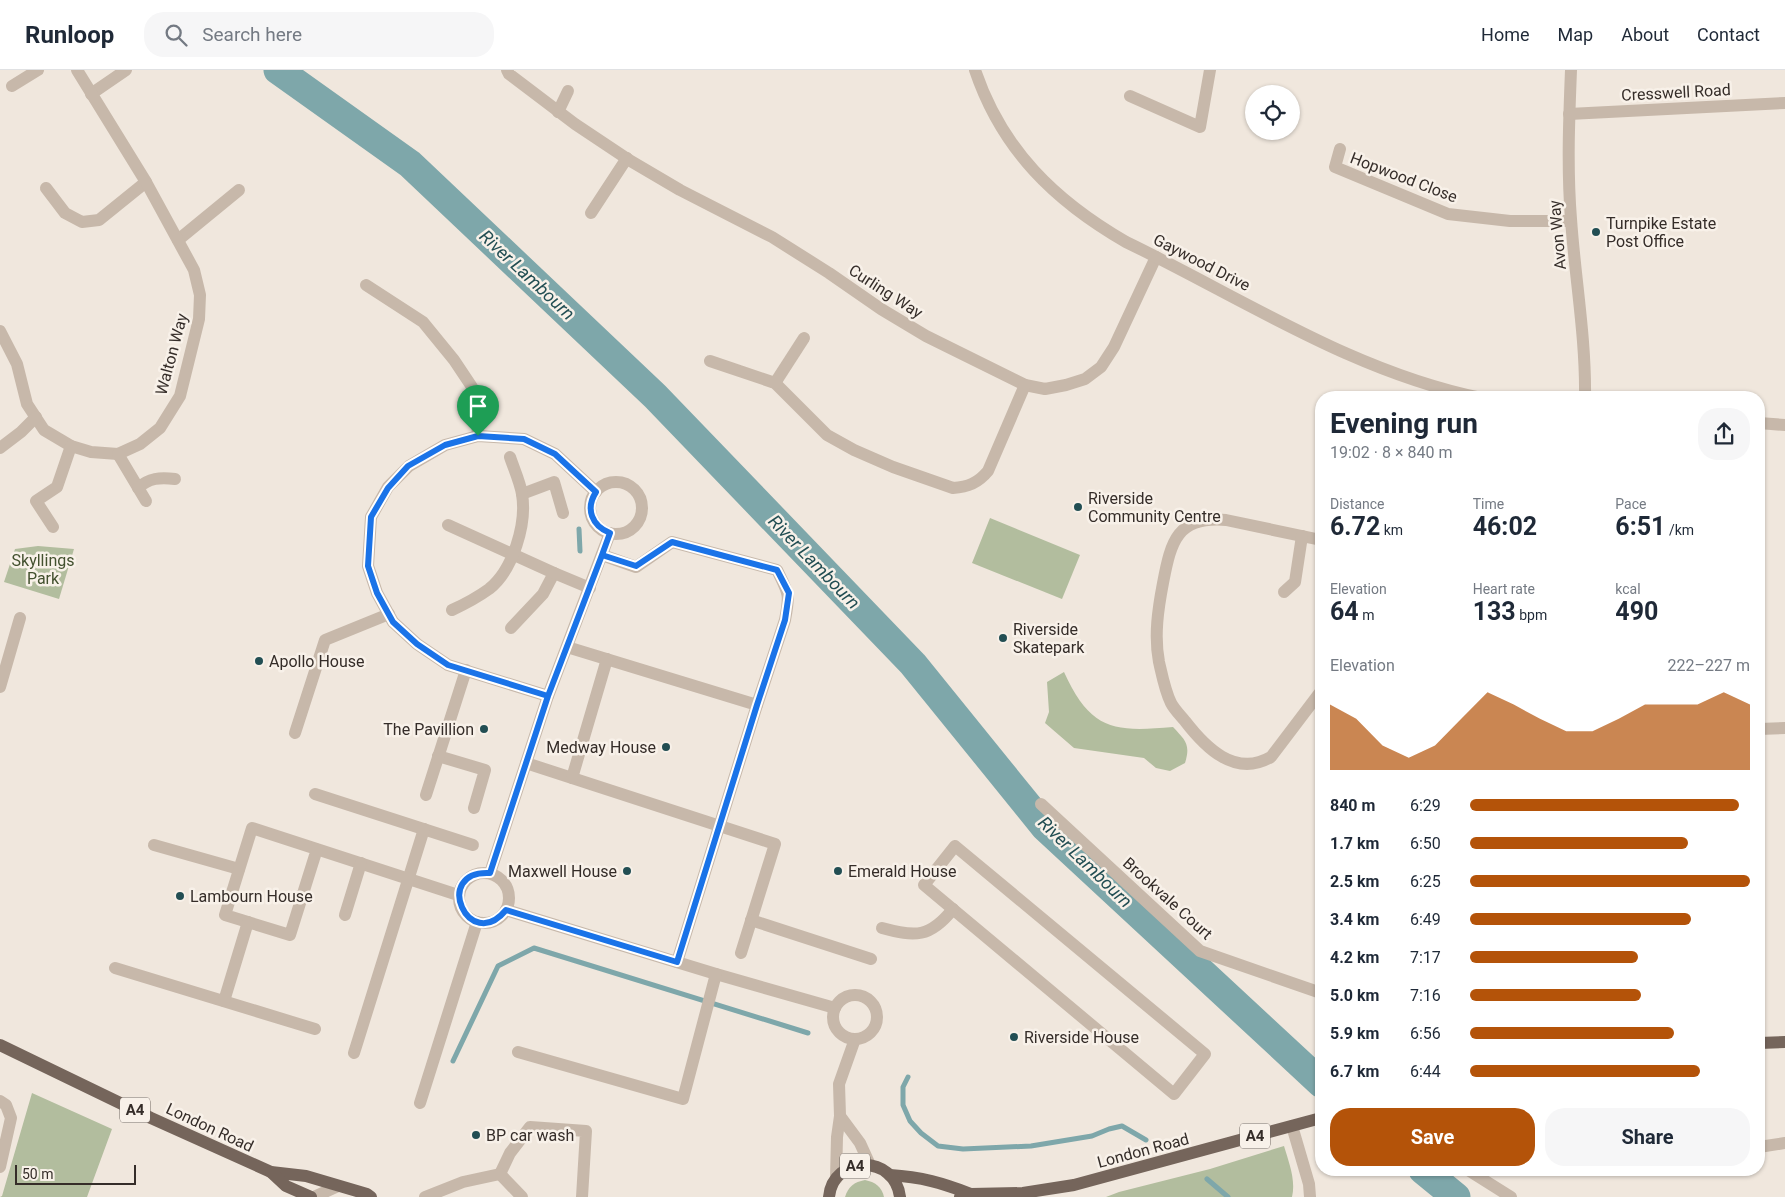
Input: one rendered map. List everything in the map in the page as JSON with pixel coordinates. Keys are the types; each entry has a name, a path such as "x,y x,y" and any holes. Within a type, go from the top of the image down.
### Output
{"main road":[{"path":"1765,1044 1785,1042"},
{"name":"London Road","path":"0,1045 151,1118 271,1172 306,1176 372,1197"},
{"name":"London Road","path":"890,1175 916,1177 941,1182 966,1195 1023,1193 1074,1185 1315,1120"},
{"name":"A4","path":"826,1195 843,1172 851,1167 870,1165 881,1168 890,1175 897,1184 900,1197"},
{"name":"London Road","path":"271,1172 286,1186 312,1197"}],"street":[{"path":"12,86 38,70"},
{"name":"Walton Way","path":"0,331 17,364 27,404 44,430 71,446 91,452 118,454 140,444 160,428 180,396 199,319 200,295 194,270 146,182 76,70"},
{"path":"91,94 126,70"},
{"name":"Curling Way","path":"507,70 509,74 558,112 627,158 680,190 772,237 881,309 926,336 962,356 1025,385 1045,388 1066,385 1085,379 1101,367 1114,347 1156,257"},
{"name":"Gaywood Drive","path":"975,70 1000,125 1015,148 1048,186 1068,204 1098,226 1338,350 1414,381 1453,391"},
{"path":"1130,96 1200,127 1210,70"},
{"name":"Avon Way","path":"1571,70 1569,178 1571,221 1584,358 1585,391"},
{"path":"558,112 568,91"},
{"name":"Cresswell Road","path":"1569,114 1785,103"},
{"name":"Hopwood Close","path":"1340,149 1335,167 1448,214 1510,221 1571,221"},
{"path":"591,213 627,158"},
{"path":"46,188 65,213 82,222 99,220 146,182"},
{"path":"178,240 239,190"},
{"path":"366,285 423,322 454,360 472,387 476,404 478,436"},
{"path":"775,383 804,338"},
{"path":"710,361 775,383 827,434 854,450 893,467 953,488 963,488 974,484 988,471 1025,385"},
{"path":"0,448 36,417"},
{"path":"1765,423 1785,425"},
{"path":"548,696 448,665 417,644 393,622 377,593 368,566 371,517 388,488 408,466 445,445 478,436 524,439 555,454 596,492"},
{"path":"53,527 36,501 57,487 71,446"},
{"path":"118,454 146,501"},
{"path":"452,610 490,588 510,564 514,555 522,514 522,494 510,457"},
{"path":"138,488 146,481 153,479 175,479"},
{"path":"522,494 554,482 563,513"},
{"path":"609,483 623,483 638,493 642,506 641,515 638,523 631,529 623,533 610,533 602,530 595,524 591,516 592,498 601,487 609,483"},
{"path":"1315,539 1226,520 1210,519 1196,521 1186,527 1171,545 1158,612 1159,660 1163,681 1171,703 1206,747 1226,759 1235,762 1254,763 1262,762 1271,757 1315,699"},
{"path":"448,525 590,588"},
{"path":"490,873 548,696 610,533"},
{"path":"1284,592 1294,582 1302,536"},
{"path":"602,555 636,566 672,542 777,570 789,593 785,620 677,962"},
{"path":"512,628 543,594 554,573"},
{"path":"295,733 325,640 389,614"},
{"path":"0,687 20,618"},
{"path":"567,647 757,705"},
{"path":"572,778 607,659"},
{"path":"426,795 466,670"},
{"path":"1765,729 1785,728"},
{"path":"438,756 485,770 474,808"},
{"path":"526,763 775,844 741,953"},
{"path":"315,794 473,845"},
{"name":"Brookvale Court","path":"1041,804 1200,951 1315,991"},
{"path":"317,849 290,935 225,915 252,828 361,863 458,895"},
{"path":"354,1053 424,829"},
{"path":"154,845 239,869"},
{"path":"956,846 1205,1054 1174,1094 953,909 924,885 956,846"},
{"path":"345,915 361,863"},
{"path":"482,873 490,873 503,881 509,895 506,910 500,917 485,923 470,919 461,909 458,895 466,880 473,875 482,873"},
{"path":"882,928 912,934 926,933 944,920 953,909"},
{"path":"506,910 834,1008"},
{"path":"751,920 871,959"},
{"path":"224,1001 248,922"},
{"path":"420,1103 477,922"},
{"path":"115,968 315,1029"},
{"path":"518,1052 683,1099 716,974"},
{"path":"850,995 863,996 870,999 878,1014 874,1030 868,1035 855,1039 845,1036 838,1031 834,1024 834,1008 843,998 850,995"},
{"path":"836,1179 837,1137 840,1116 839,1084 855,1039"},
{"path":"0,1101 6,1105 12,1118 0,1167"},
{"path":"840,1116 860,1142 870,1165"},
{"path":"1292,1126 1309,1184 1310,1197"},
{"path":"500,1174 510,1153 530,1127 586,1131 582,1197"},
{"path":"1765,1146 1785,1143"},
{"path":"425,1197 462,1182 500,1174"},
{"path":"500,1174 522,1197"},
{"path":"1478,1176 1511,1197"},
{"path":"286,1186 296,1197"},
{"path":"312,1197 338,1186"}],"green space":[{"path":"990,518 1080,555 1062,599 972,563"},
{"name":"Skyllings Park","path":"38,546 74,549 59,599 4,582 15,549"},
{"path":"1064,672 1074,692 1084,706 1095,717 1106,724 1135,729 1173,727 1186,743 1187,757 1185,763 1170,771 1156,768 1144,758 1074,748 1045,723 1049,712 1047,682"},
{"path":"32,1093 112,1129 87,1197 0,1197 2,1196"},
{"path":"1284,1146 1293,1178 1292,1197 1106,1197 1210,1169"},
{"path":"865,1180 878,1186 882,1190 884,1197 845,1197 852,1186"}],"waterway":[{"name":"River Lambourn","path":"278,70 410,164 655,396 913,664 1045,827 1315,1077"},
{"path":"579,529 580,551"},
{"path":"453,1061 498,966 534,948 808,1033"},
{"path":"908,1077 903,1087 903,1105 910,1121 921,1133 938,1146 963,1149 1031,1146 1092,1136 1122,1126 1146,1140"},
{"name":"River Lambourn","path":"1430,1176 1456,1197"},
{"path":"1207,1179 1228,1197"}],"place":[{"name":"Turnpike Estate Post Office","path":"1596,232"},
{"name":"Riverside Community Centre","path":"1078,507"},
{"name":"Riverside Skatepark","path":"1003,638"},
{"name":"Apollo House","path":"259,661"},
{"name":"The Pavillion","path":"484,729"},
{"name":"Medway House","path":"666,747"},
{"name":"Maxwell House","path":"627,871"},
{"name":"Emerald House","path":"838,871"},
{"name":"Lambourn House","path":"180,896"},
{"name":"Riverside House","path":"1014,1037"},
{"name":"BP car wash","path":"476,1135"}],"route":[{"path":"478,436 445,445 408,466 388,488 371,517 368,566 377,593 393,622 417,644 448,665 548,696 602,555 636,566 672,542 777,570 789,593 785,620 677,962 506,910 500,917 485,923 470,919 461,909 458,895 466,880 473,875 490,873 548,696 610,533 602,530 595,524 591,516 590,507 596,492 555,454 524,439 478,436"}]}
